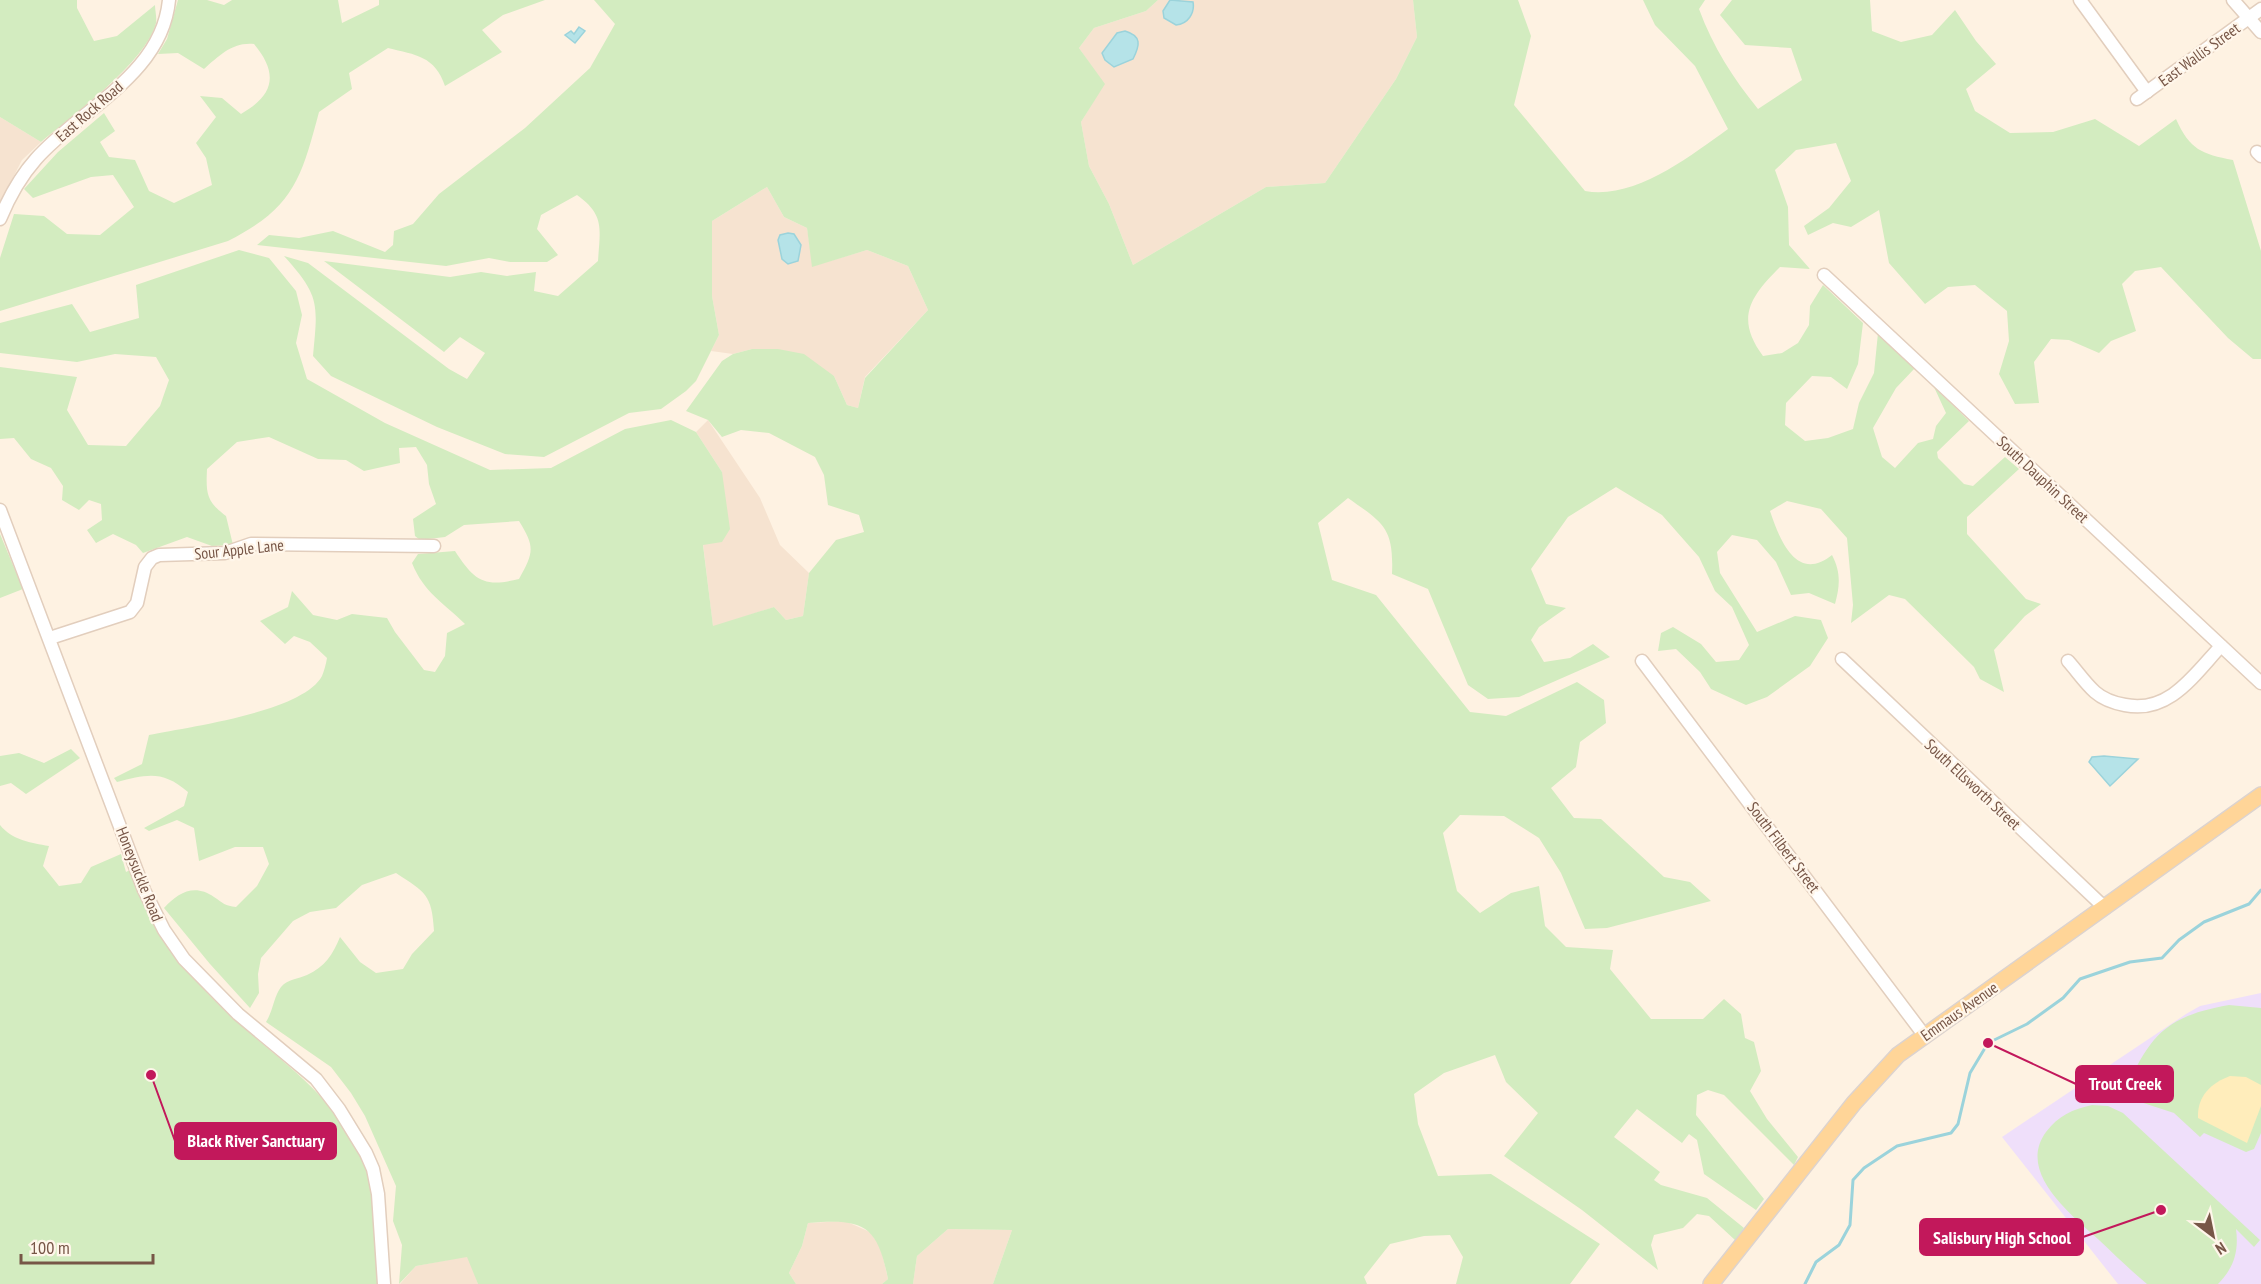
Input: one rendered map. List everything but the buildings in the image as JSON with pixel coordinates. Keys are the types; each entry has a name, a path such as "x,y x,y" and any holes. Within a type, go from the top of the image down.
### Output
{"main road":[{"name":"Emmaus Avenue","path":"1711,1284 1869,1084 1898,1055 2261,795"}],"street":[{"name":"East Rock Road","path":"0,219 12,193 35,159 143,61 159,35 169,0"},
{"name":"East Wallis Street","path":"2080,0 2142,95 2261,9"},
{"path":"2233,0 2247,19 2261,32"},
{"name":"South Dauphin Street","path":"1824,275 2261,683"},
{"name":"Honeysuckle Road","path":"0,510 144,890 164,930 184,959 238,1014 316,1079 339,1109 366,1152 373,1169 378,1194 384,1284"},
{"name":"Sour Apple Lane","path":"50,638 130,612 137,603 145,567 159,555 225,553 251,544 434,546"},
{"path":"2068,661 2096,693 2109,701 2135,707 2156,705 2173,697 2221,646"},
{"name":"South Ellsworth Street","path":"1842,659 2105,908"},
{"name":"South Filbert Street","path":"1642,661 1924,1035"}],"shaded area":[{"path":"1158,0 1413,0 1417,37 1396,79 1325,183 1266,187 1133,265 1109,204 1089,166 1081,122 1104,84 1079,48 1094,28 1146,11"},
{"path":"0,117 41,142 22,160 0,203"},
{"path":"767,187 784,217 807,228 813,266 867,250 908,266 928,310 865,377 858,408 847,405 834,376 752,349 733,354 711,351 719,335 712,296 712,221"},
{"path":"708,420 760,498 780,545 809,573 803,616 786,620 774,607 713,627 703,544 722,472 696,432"},
{"path":"2261,993 2261,1284 2118,1284 2002,1137 2200,1006"},
{"path":"845,1221 870,1232 881,1248 888,1279 882,1284 796,1284 789,1273 802,1246 808,1223"},
{"path":"948,1229 1012,1230 993,1284 913,1284 917,1256"},
{"path":"468,1256 478,1284 400,1284 416,1266"}],"green space":[{"path":"0,0 77,0 77,8 94,41 117,36 155,5 156,23 138,54 123,71 41,142 0,117"},
{"path":"178,0 207,0 224,5 232,0 338,0 342,23 379,5 379,0 545,0 503,15 482,30 502,52 445,86 436,68 423,58 388,48 349,73 352,89 319,112 306,156 291,190 281,204 250,229 228,241 0,311 0,258 14,214 44,216 67,234 100,235 134,207 113,175 91,177 33,198 24,189 58,152 104,113 115,131 100,142 109,157 135,160 149,191 174,203 212,185 206,158 196,143 216,117 200,96 222,98 241,114 252,107 266,91 270,74 262,55 254,44 232,48 204,69 178,53 158,54 167,39"},
{"path":"594,0 1158,0 1146,11 1094,28 1079,48 1105,84 1081,122 1089,166 1109,204 1133,265 1266,187 1325,183 1396,79 1417,37 1413,0 1518,0 1531,36 1514,105 1585,191 1604,192 1623,189 1660,174 1728,129 1695,66 1655,25 1643,0 1705,0 1699,9 1717,49 1740,86 1758,109 1802,80 1791,48 1745,45 1720,15 1732,0 1870,0 1872,31 1901,42 1932,35 1955,10 1976,41 1996,64 1966,89 1975,111 2010,133 2053,132 2095,119 2139,146 2176,119 2186,138 2198,149 2233,160 2261,251 2261,359 2253,359 2228,338 2161,267 2135,271 2122,284 2136,331 2111,341 2099,353 2069,340 2051,339 2034,362 2039,403 2015,404 1999,374 2009,341 2007,311 1975,285 1948,287 1925,304 1889,263 1879,210 1851,227 1833,223 1808,235 1804,226 1829,208 1851,181 1836,143 1796,150 1775,170 1788,207 1789,245 1810,269 1780,267 1754,298 1748,319 1750,330 1763,356 1782,353 1798,343 1809,325 1810,306 1823,285 1863,323 1858,364 1847,389 1831,377 1812,376 1786,403 1785,425 1805,441 1828,438 1853,429 1859,403 1874,373 1878,333 1915,368 1896,388 1873,428 1882,457 1895,468 1918,443 1933,439 1936,426 1946,413 1934,387 1969,421 1937,452 1938,458 1964,484 1973,486 2005,457 2019,469 1967,517 1967,534 2026,599 2041,604 2025,616 1994,650 2004,692 1980,679 1974,667 1905,599 1889,595 1851,623 1853,605 1847,538 1821,509 1787,501 1770,511 1785,545 1800,561 1809,564 1820,562 1832,555 1839,579 1835,604 1809,593 1791,595 1776,562 1757,540 1732,535 1717,552 1720,573 1757,632 1795,616 1821,620 1828,638 1810,666 1767,697 1746,705 1711,689 1700,672 1676,649 1658,651 1661,633 1673,627 1701,644 1716,662 1739,660 1749,645 1732,607 1715,591 1699,557 1662,515 1616,487 1568,517 1531,569 1546,604 1566,608 1539,627 1531,640 1544,662 1570,658 1593,644 1610,657 1519,697 1488,699 1468,685 1428,589 1392,574 1391,546 1388,536 1384,528 1370,514 1348,498 1318,523 1332,580 1376,595 1470,712 1506,716 1577,682 1604,700 1606,723 1580,742 1576,767 1551,788 1574,818 1601,819 1664,877 1690,882 1711,901 1607,928 1585,929 1561,873 1539,838 1504,816 1460,815 1443,833 1457,891 1480,913 1511,893 1539,886 1545,926 1566,947 1613,950 1610,969 1651,1019 1703,1019 1724,999 1741,1014 1745,1038 1754,1042 1761,1071 1750,1091 1767,1119 1798,1157 1794,1165 1724,1095 1708,1090 1697,1095 1696,1115 1764,1199 1756,1210 1704,1174 1697,1140 1689,1134 1682,1143 1637,1109 1614,1137 1660,1172 1654,1180 1661,1185 1707,1198 1744,1228 1735,1240 1709,1216 1697,1214 1683,1228 1654,1235 1651,1245 1658,1270 1582,1210 1504,1156 1538,1113 1506,1082 1495,1055 1444,1073 1414,1094 1418,1124 1438,1176 1491,1174 1600,1244 1570,1284 1456,1284 1463,1257 1450,1235 1424,1236 1390,1244 1364,1277 1367,1284 993,1284 1012,1230 948,1229 917,1256 913,1284 882,1284 888,1279 884,1260 872,1236 864,1228 854,1224 826,1222 808,1223 802,1246 789,1273 796,1284 478,1284 467,1257 416,1266 399,1284 402,1245 393,1221 396,1186 365,1116 331,1067 266,1022 281,987 324,964 340,937 360,962 376,973 403,969 412,954 434,931 429,901 420,890 396,873 362,885 336,908 310,912 293,921 261,958 258,974 259,993 250,1008 164,908 181,894 193,890 207,893 224,904 236,907 257,886 269,864 263,847 235,847 199,861 194,828 177,820 149,831 144,828 184,806 188,792 171,780 162,777 137,777 117,782 114,778 142,764 149,735 243,716 292,699 311,689 322,676 327,658 310,642 294,636 285,644 260,621 288,607 292,591 313,615 337,620 352,614 387,618 424,670 435,672 445,656 447,633 465,624 422,582 412,563 418,554 455,551 474,575 488,582 507,582 519,579 524,570 531,550 528,537 519,521 464,525 445,537 420,540 415,536 413,519 436,504 429,484 427,465 416,447 399,448 400,463 364,471 346,460 318,459 269,437 237,442 207,469 209,496 214,506 226,516 233,545 212,546 187,537 143,553 136,545 113,534 96,543 87,530 102,520 101,504 89,500 79,510 62,500 63,486 51,468 31,459 14,438 0,439 0,367 77,377 67,410 88,445 126,446 160,406 169,380 156,357 115,354 77,362 0,353 0,323 72,304 90,332 139,318 136,285 239,250 269,258 296,291 302,315 296,343 307,379 385,423 490,470 551,468 625,429 671,420 696,432 722,472 730,529 722,542 703,545 713,626 774,607 786,620 803,616 809,573 836,540 864,532 859,515 828,505 824,475 815,457 769,433 741,430 722,437 708,420 686,411 722,361 733,354 752,349 778,349 804,354 834,376 847,405 858,408 865,378 928,310 908,266 867,250 812,267 807,228 784,217 767,187 712,221 712,296 719,335 696,381 661,409 629,413 544,457 505,454 437,427 331,376 313,356 316,324 314,301 304,281 284,256 308,263 449,369 467,379 485,353 460,337 444,352 324,261 450,277 481,272 507,276 536,272 534,291 558,296 598,261 599,224 592,209 577,195 541,215 537,229 558,255 547,262 510,262 489,258 446,266 257,245 269,235 299,238 333,231 385,252 393,245 394,231 413,224 439,194 525,128 590,68 615,24"},
{"path":"0,534 23,589 0,598"},
{"path":"71,749 80,758 26,794 11,783 0,786 0,756 19,753 44,763"},
{"path":"0,825 16,837 49,846 43,866 59,886 81,883 91,867 121,854 126,872 130,870 139,893 162,936 191,975 243,1027 298,1074 346,1127 358,1148 371,1185 380,1284 0,1284"},
{"path":"2229,1005 2261,1008 2261,1133 2254,1149 2246,1152 2204,1133 2200,1137 2174,1113 2122,1096 2141,1059 2160,1033 2188,1016"},
{"path":"2092,1105 2108,1106 2123,1113 2260,1240 2254,1247 2236,1229 2237,1245 2234,1259 2228,1272 2218,1284 2147,1284 2076,1219 2052,1192 2043,1178 2038,1163 2039,1147 2046,1132 2061,1117"}],"sand":[{"path":"2230,1076 2246,1077 2261,1085 2261,1106 2247,1143 2198,1118 2200,1103 2206,1091 2217,1082"}],"water":[{"path":"1170,0 1193,2 1192,14 1184,23 1176,25 1164,18 1163,11"},
{"path":"579,27 585,31 575,43 565,35 571,31 574,34"},
{"path":"1125,31 1137,38 1137,49 1133,59 1114,67 1105,60 1102,53 1117,33"},
{"path":"794,234 801,245 798,261 788,264 782,259 778,240 780,235"},
{"path":"2092,757 2138,759 2110,786 2089,762"}],"waterway":[{"path":"1805,1284 1816,1262 1839,1245 1850,1225 1853,1180 1864,1168 1897,1146 1951,1133 1958,1124 1970,1073 1988,1043 2027,1024 2063,998 2080,979 2130,962 2162,958 2179,940 2204,922 2249,904 2261,890"}],"place":[{"name":"Trout Creek","path":"1988,1043"},
{"name":"Black River Sanctuary","path":"151,1075"},
{"name":"Salisbury High School","path":"2161,1210"}]}
